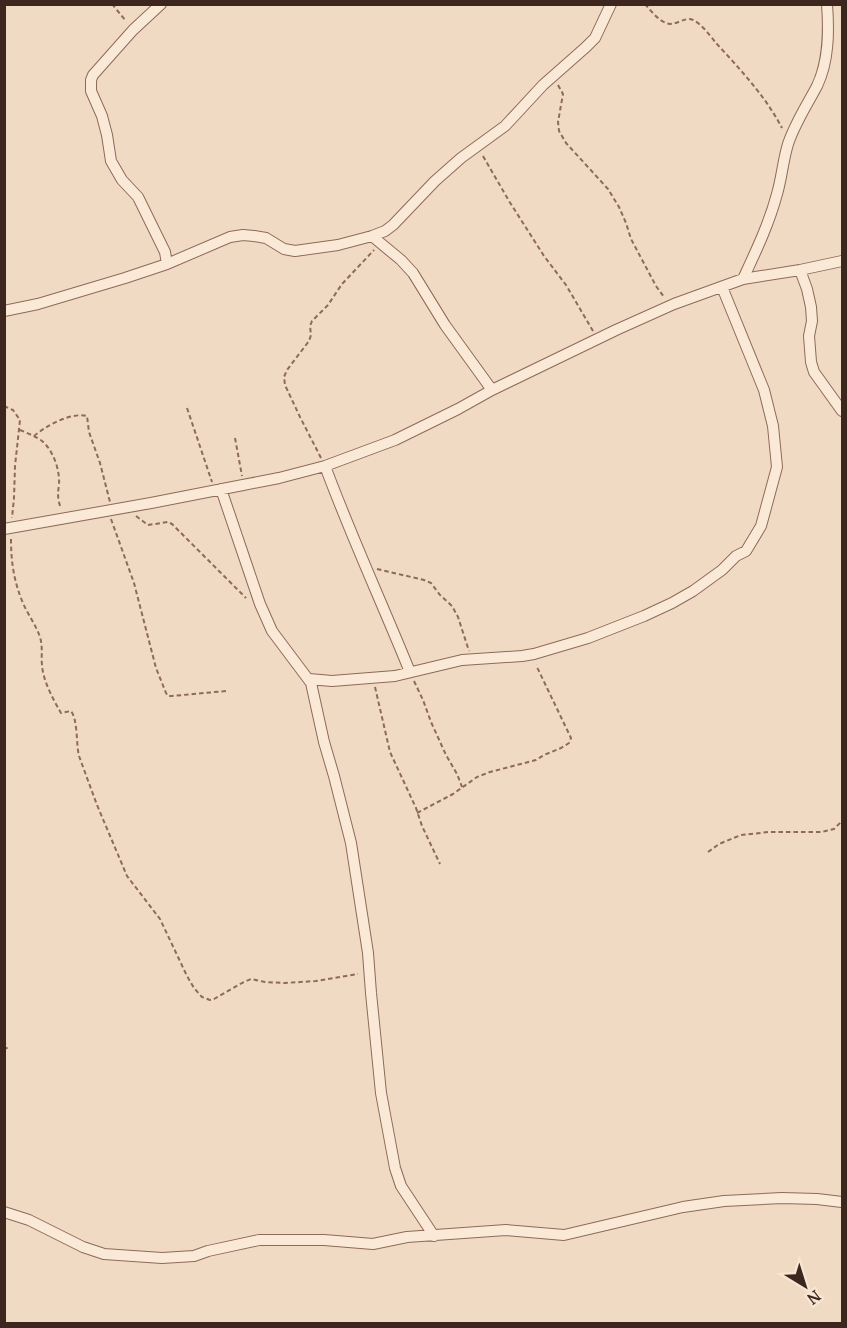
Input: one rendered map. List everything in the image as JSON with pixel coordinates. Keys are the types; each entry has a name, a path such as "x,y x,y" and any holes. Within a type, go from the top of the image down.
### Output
{"street":[{"path":"160,4 93,75 91,91 102,116 111,161 122,180 138,197 165,252 167,264"},
{"path":"4,311 92,289 167,264 230,237 243,235 266,238 284,249 295,251 376,240 435,181 505,126 528,100 595,38 611,4"},
{"path":"743,279 770,217 789,141 803,109 818,84 826,61 828,19 826,4"},
{"path":"376,240 413,273 445,325 492,390"},
{"path":"8,529 279,478 325,466 395,440 598,338 674,304 743,279 843,261"},
{"path":"800,270 811,307 812,321 809,336 814,372 843,411"},
{"path":"309,679 332,681 395,676 472,659 531,655 588,638 672,603 693,591 736,556 745,552 761,526 777,467 773,426 764,390 722,287"},
{"path":"325,466 344,517 410,672"},
{"path":"218,490 272,631 309,679 313,689 314,702 351,843 368,953 381,1093 395,1168 401,1186 434,1236"},
{"path":"4,1212 29,1220 83,1247 104,1254 184,1258 259,1240 324,1240 373,1244 407,1237 506,1230 564,1234 683,1207 724,1201 782,1198 843,1202"}],"path":[{"path":"112,4 133,30"},
{"path":"645,4 666,23 694,20 705,30 757,90 775,114 789,141"},
{"path":"551,78 563,94 558,122 559,131 572,150 608,189 619,207 630,239 656,286 665,299 674,304"},
{"path":"477,147 521,220 566,285 598,338"},
{"path":"325,466 285,385 284,377 287,369 309,341 312,321 328,305 376,240"},
{"path":"4,406 13,410 20,420 14,498 8,529 12,566 23,605 40,638 42,666 47,683 61,713 71,711 74,716 79,756 96,805 127,876 160,919 198,994 205,999 214,999 251,979 285,983 326,980 369,972"},
{"path":"187,408 218,490"},
{"path":"34,436 50,425 68,418 87,416 89,432 100,463 113,527 134,583 156,668 166,693 172,696 226,691"},
{"path":"20,430 44,443 55,461 59,482 59,503 68,518"},
{"path":"235,438 243,485"},
{"path":"128,507 148,525 168,522 172,524 250,602"},
{"path":"366,567 424,580 436,588 452,606 458,617 472,659"},
{"path":"417,813 477,777 531,761 557,750 571,740 531,655"},
{"path":"410,672 462,787"},
{"path":"373,678 390,752 440,864"},
{"path":"708,852 719,844 741,835 768,832 821,832 834,829 843,822"},
{"path":"4,1040 7,1049"}]}
